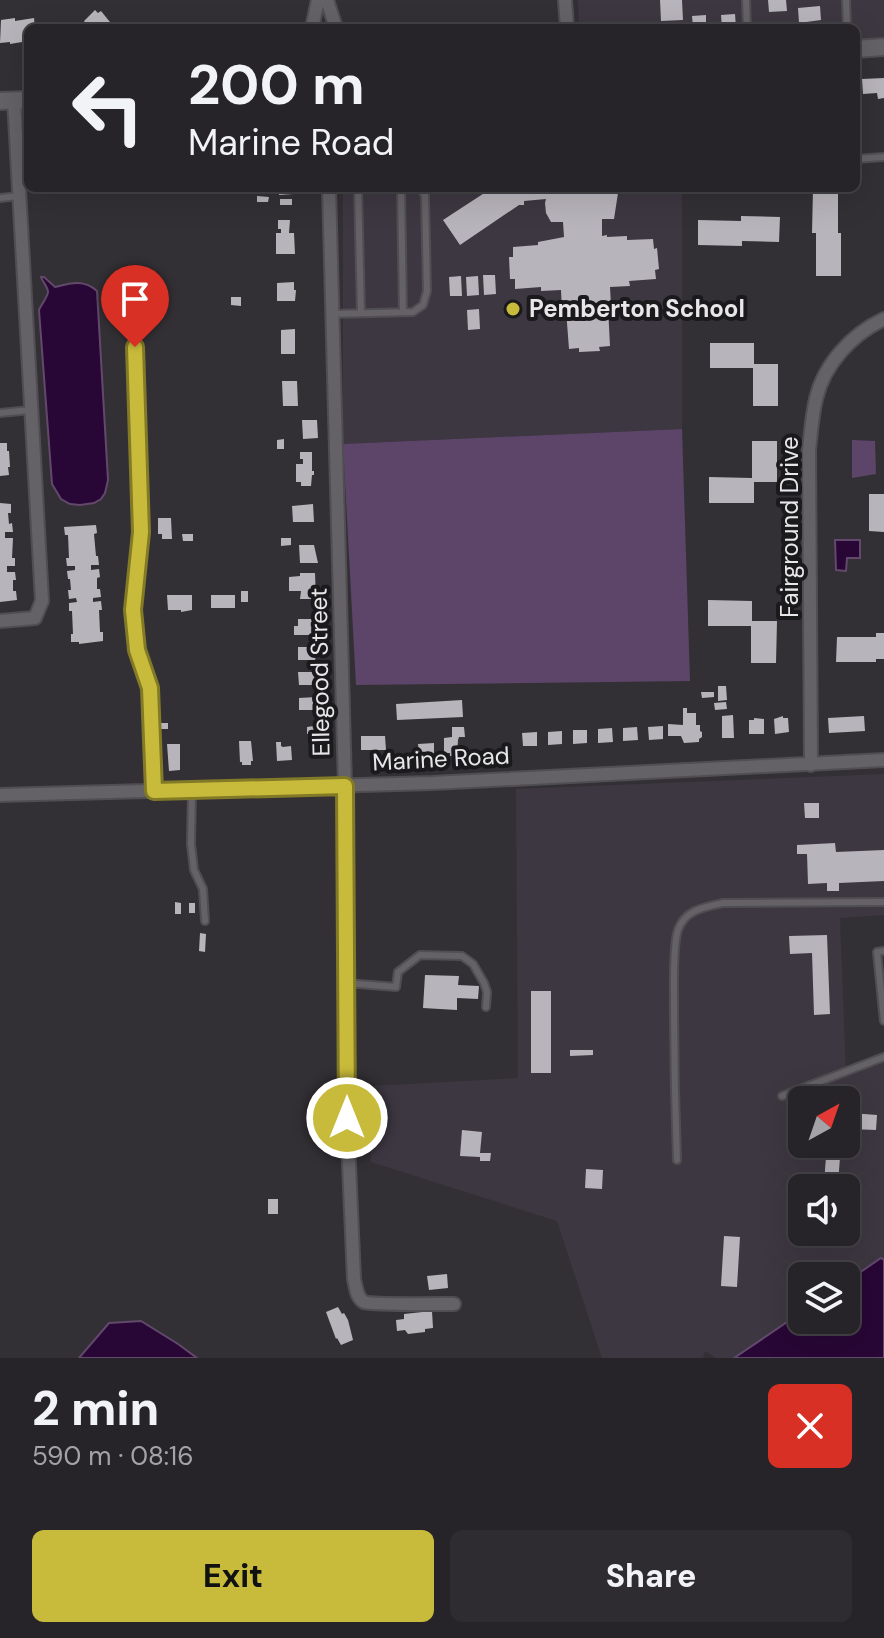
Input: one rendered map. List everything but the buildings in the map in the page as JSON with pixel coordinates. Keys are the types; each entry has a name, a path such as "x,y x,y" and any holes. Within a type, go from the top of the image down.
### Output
{"street":[{"path":"313,24 318,0"},
{"path":"327,0 335,24"},
{"path":"565,0 567,24"},
{"path":"860,49 884,47"},
{"path":"0,621 35,618 42,601 14,100"},
{"name":"Ellegood Street","path":"329,192 345,786 347,1118 354,1279 358,1297 365,1303 454,1304"},
{"name":"Fairground Drive","path":"811,765 809,450 816,398 829,366 841,352 869,326 884,319"},
{"path":"135,347 141,532 133,610 137,650 150,688 154,791"},
{"name":"Marine Road","path":"0,795 345,786 884,760"}],"lane":[{"path":"746,0 747,24"},
{"path":"846,0 847,24"},
{"path":"860,159 884,157"},
{"path":"358,192 361,313"},
{"path":"401,192 403,312"},
{"path":"332,314 413,312 423,305 427,291 423,192"},
{"path":"0,198 19,196"},
{"path":"0,413 31,410"},
{"path":"192,789 191,844 194,870 203,889 205,921"},
{"path":"677,1160 674,973 678,931 686,917 698,908 723,903 884,902"},
{"path":"884,951 877,952 884,1021"},
{"path":"346,983 396,987 398,972 420,955 462,956 473,964 484,983 486,1007"},
{"path":"782,1096 884,1057"}],"shaded area":[{"path":"578,0 884,0 884,38 860,40 860,24 579,24"},
{"name":"Pemberton School","path":"343,192 682,192 682,429 343,444"},
{"path":"41,277 55,287 82,283 97,291 108,480 105,493 94,503 70,504 61,499 52,484 39,310 48,291"},
{"path":"682,429 690,681 356,685 343,444"},
{"path":"852,440 875,441 876,474 852,478"},
{"path":"835,540 860,540 860,558 847,558 846,571 836,570"},
{"path":"884,774 884,915 840,918 846,1076 884,1061 884,1260 881,1258 860,1272 860,1262 788,1262 788,1321 734,1358 716,1358 705,1351 703,1358 602,1358 557,1221 371,1162 371,1086 518,1078 516,789"},
{"path":"881,1258 884,1260 884,1358 734,1358 788,1321 788,1334 860,1334 860,1272"},
{"path":"141,1321 197,1358 79,1358 109,1323"}],"place":[{"name":"Pemberton School","path":"513,309"}],"route":[{"path":"135,347 141,532 133,610 137,650 150,688 154,791 345,786 347,1118"}]}
